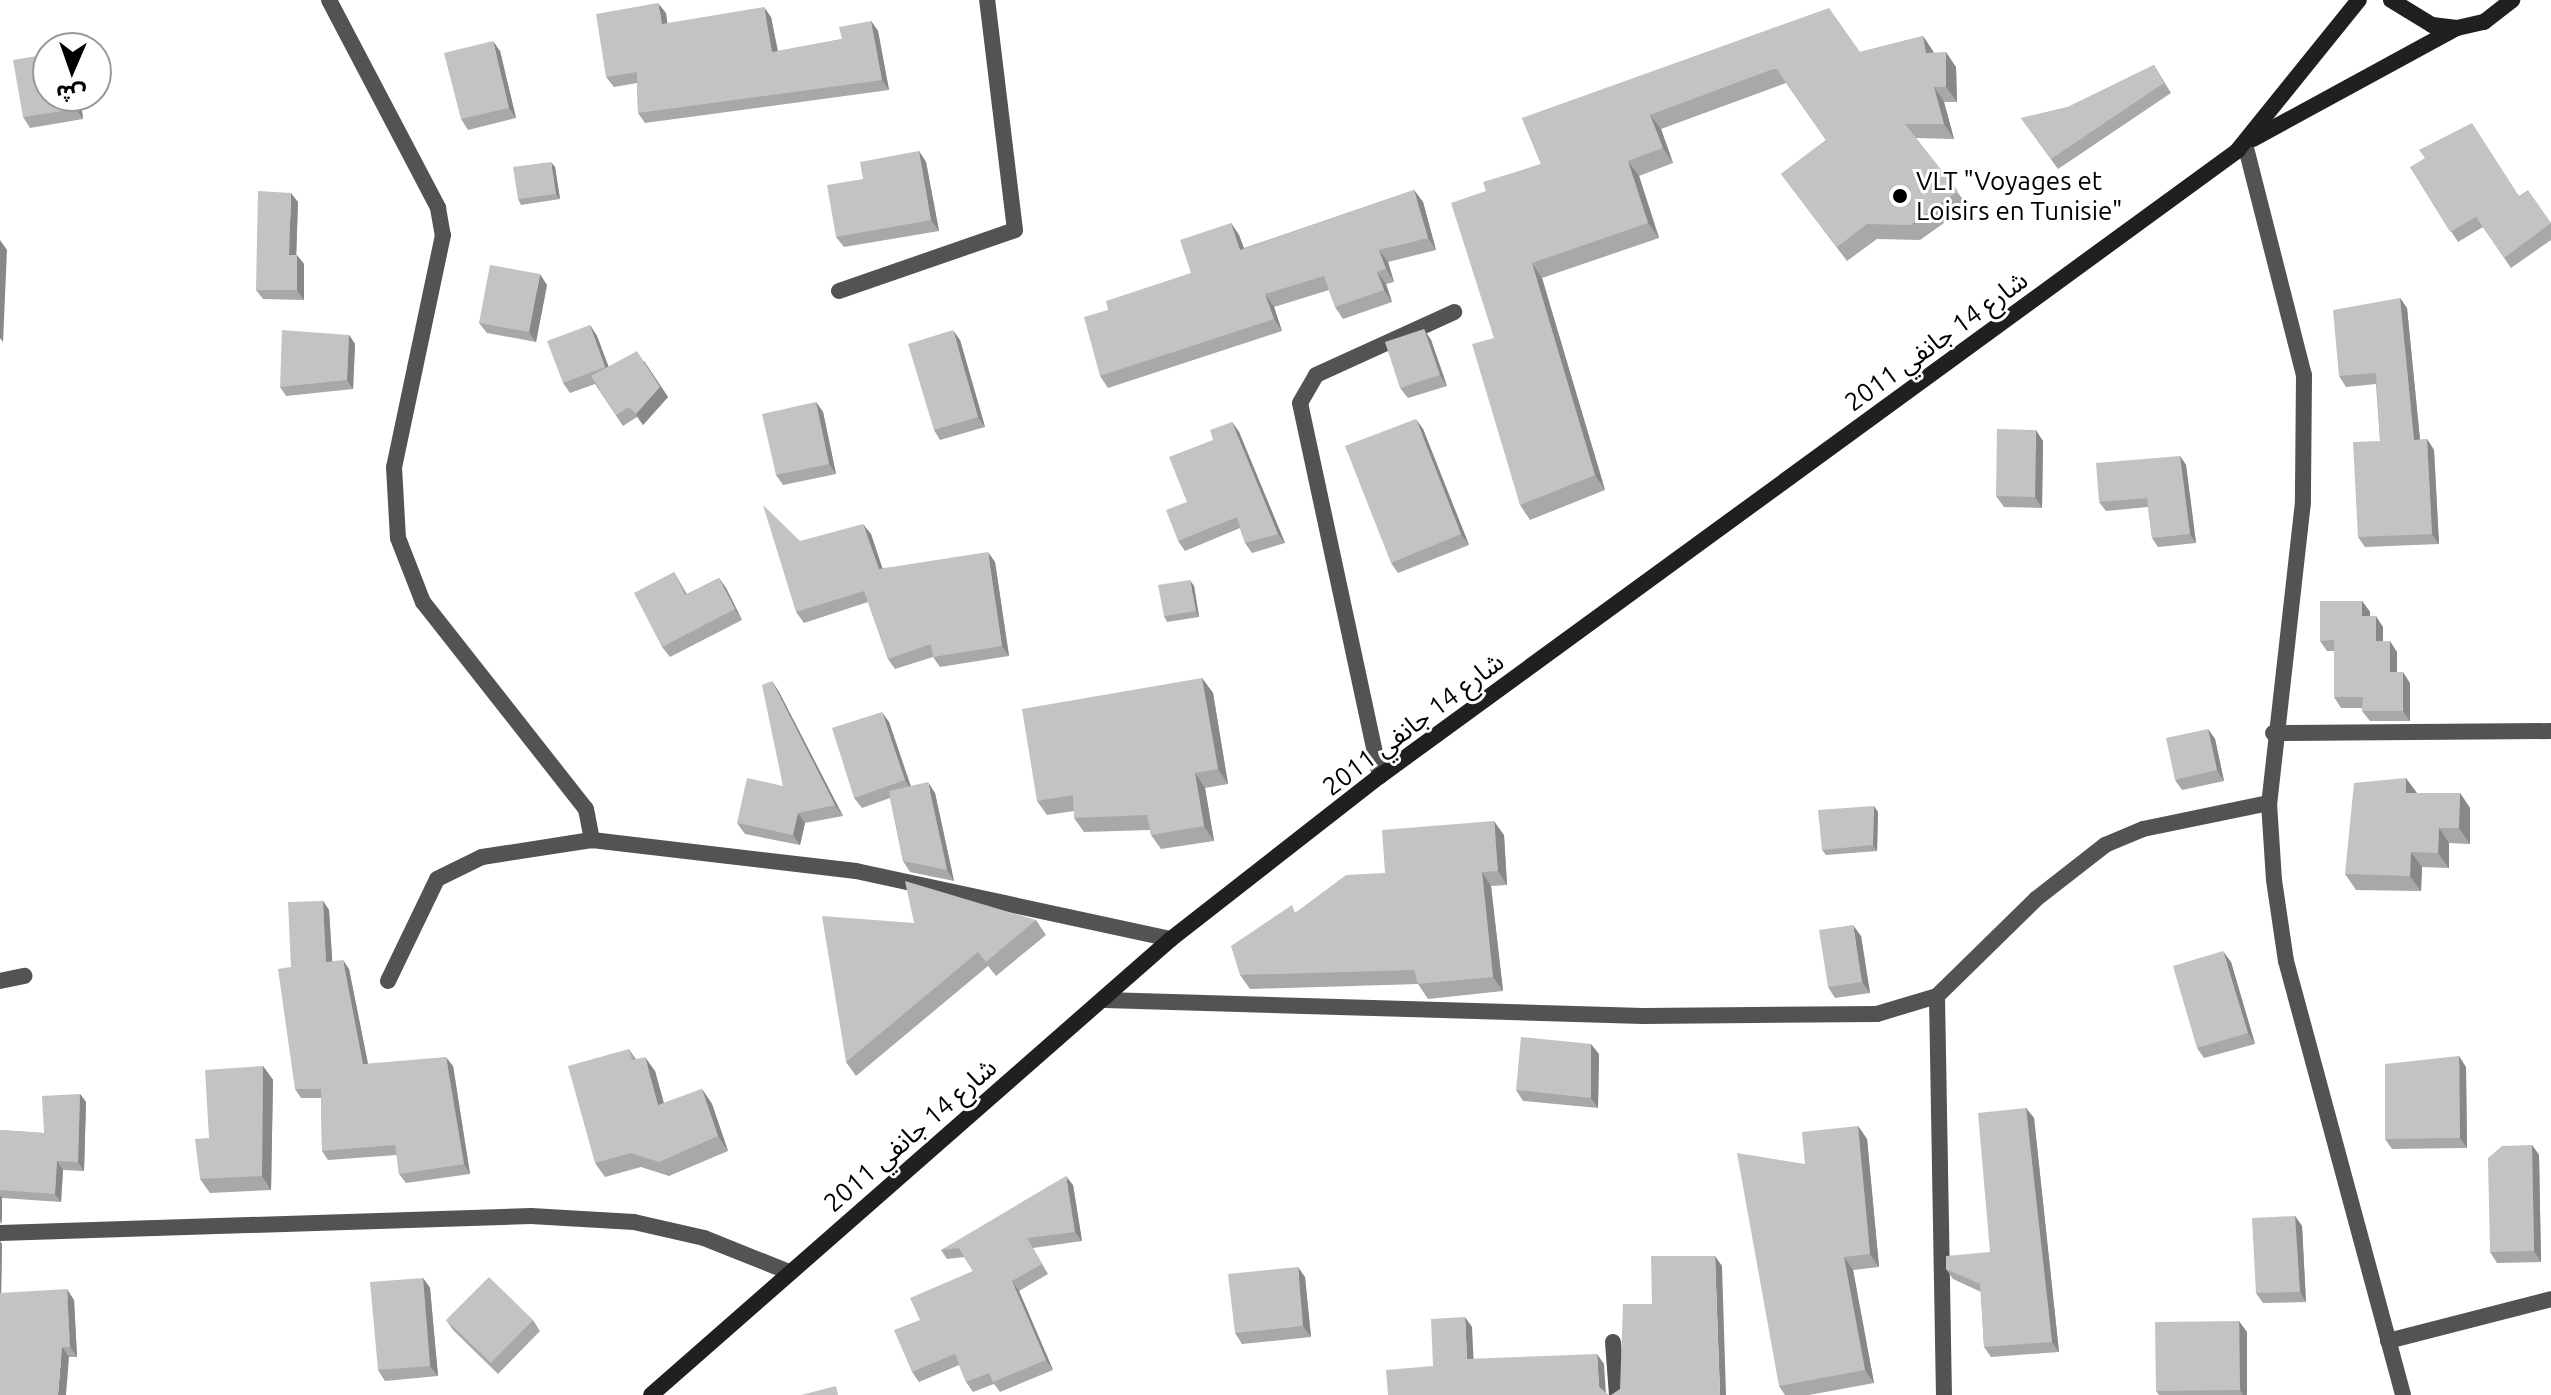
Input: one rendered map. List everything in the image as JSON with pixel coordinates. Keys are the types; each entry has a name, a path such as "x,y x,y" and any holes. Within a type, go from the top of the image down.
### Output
{"main road":[{"name":"شارع 14 جانفي 2011","path":"2245,144 2359,0"},
{"path":"2391,0 2432,25 2457,28"},
{"name":"شارع 14 جانفي 2011","path":"651,1395 1171,939 1380,776 2245,144 2457,28 2484,22 2512,0"}],"street":[{"path":"329,0 438,208 443,235 394,467 398,538 423,602 586,809 592,840"},
{"path":"839,291 1015,230 987,0"},
{"path":"2245,144 2304,375 2303,502 2273,733 2269,803 2286,961 2403,1395"},
{"path":"1380,776 1300,403 1316,375 1454,312"},
{"path":"2273,733 2551,731"},
{"path":"1105,1000 1823,1018 1877,1014 1937,996 2036,899 2105,845 2143,829 2269,803"},
{"path":"388,981 437,879 482,857 592,840 856,871 1171,939"},
{"path":"0,981 24,976"},
{"path":"1937,996 1944,1395"},
{"path":"0,1233 531,1216 634,1222 704,1238 789,1272"},
{"path":"2388,1341 2551,1299"},
{"path":"1613,1342 1617,1395"}],"building":[{"path":"658,3 662,24 764,7 772,52 842,39 839,27 871,21 882,80 638,113 637,72 606,77 596,14"},
{"path":"1829,8 1860,52 1923,36 1926,53 1946,52 1946,87 1934,87 1944,124 1905,124 1958,191 1910,225 1867,224 1837,247 1781,174 1826,140 1776,68 1650,115 1663,148 1628,161 1648,223 1532,263 1595,475 1520,505 1472,344 1494,338 1451,203 1486,191 1483,182 1541,164 1522,118"},
{"path":"493,41 509,108 461,119 444,53"},
{"path":"32,57 32,112 56,112 23,117 13,60"},
{"path":"2154,65 2164,83 2051,159 2021,118 2068,107"},
{"path":"2472,123 2519,196 2528,190 2551,223 2504,258 2476,217 2450,232 2410,167 2425,158 2419,150"},
{"path":"919,151 931,220 836,237 827,185 863,179 860,162"},
{"path":"551,162 556,194 518,199 513,167"},
{"path":"1414,190 1428,238 1379,250 1386,269 1377,272 1384,290 1335,307 1324,276 1265,294 1274,319 1100,376 1084,317 1108,310 1106,301 1191,273 1180,240 1231,223 1240,250"},
{"path":"258,191 291,193 289,255 297,255 297,290 256,290"},
{"path":"490,265 540,274 529,332 479,323"},
{"path":"2400,298 2414,440 2427,439 2432,534 2358,537 2353,442 2380,441 2376,373 2339,376 2333,310"},
{"path":"590,325 605,367 563,383 547,341"},
{"path":"1424,329 1440,375 1400,388 1385,342"},
{"path":"282,330 349,335 347,380 280,387"},
{"path":"953,330 978,417 934,430 908,344"},
{"path":"637,351 660,387 636,414 629,407 616,415 591,376"},
{"path":"816,402 829,464 776,475 762,414"},
{"path":"1416,419 1461,534 1391,563 1345,446"},
{"path":"1232,422 1278,534 1245,543 1237,517 1178,541 1166,510 1187,502 1169,457 1213,440 1210,430"},
{"path":"1997,429 2036,430 2035,497 1996,496"},
{"path":"2180,456 2190,534 2152,538 2147,498 2099,502 2096,463"},
{"path":"763,505 800,541 863,524 879,569 988,552 1002,646 933,657 931,644 888,659 864,591 796,612"},
{"path":"674,572 685,595 719,578 735,609 662,647 634,593"},
{"path":"1190,580 1196,611 1164,616 1158,585"},
{"path":"2320,601 2362,601 2362,616 2376,616 2376,641 2390,641 2390,672 2403,672 2403,711 2362,711 2363,697 2334,697 2334,640 2320,641"},
{"path":"1202,678 1218,769 1195,773 1204,826 1151,835 1147,815 1074,818 1073,795 1037,801 1022,709"},
{"path":"772,681 835,805 798,813 793,835 737,823 747,778 783,786 762,685"},
{"path":"882,712 905,780 854,798 832,728"},
{"path":"2208,729 2217,770 2175,780 2166,738"},
{"path":"2406,778 2406,793 2460,793 2459,828 2439,828 2438,853 2411,852 2410,876 2345,874 2354,783"},
{"path":"928,782 947,870 903,861 889,791"},
{"path":"1874,806 1873,845 1822,850 1818,810"},
{"path":"1494,821 1498,871 1482,872 1493,977 1418,984 1414,970 1240,975 1231,946 1292,905 1295,913 1346,875 1385,873 1382,830"},
{"path":"905,881 1036,920 986,962 978,952 846,1062 822,916 914,923"},
{"path":"323,901 326,962 343,960 363,1064 446,1057 464,1164 399,1174 395,1145 322,1151 321,1089 295,1089 278,969 291,967 288,902"},
{"path":"1853,925 1862,982 1828,987 1819,930"},
{"path":"2223,951 2248,1033 2197,1048 2173,966"},
{"path":"1521,1037 1591,1044 1591,1098 1516,1090"},
{"path":"629,1049 632,1060 645,1057 658,1105 702,1089 718,1136 659,1162 631,1153 595,1163 568,1066"},
{"path":"2459,1056 2460,1138 2385,1139 2385,1064"},
{"path":"263,1066 262,1176 200,1179 195,1139 209,1138 205,1070"},
{"path":"80,1094 78,1162 57,1161 55,1194 0,1190 0,1130 44,1133 42,1096"},
{"path":"2026,1108 2052,1342 1984,1347 1980,1284 1946,1269 1946,1256 1990,1252 1978,1113"},
{"path":"1858,1126 1870,1254 1844,1257 1865,1370 1779,1386 1737,1153 1805,1164 1802,1132"},
{"path":"2532,1145 2534,1251 2490,1252 2488,1158 2502,1146"},
{"path":"1066,1176 1075,1232 1027,1238 1042,1264 1012,1281 1046,1360 993,1382 989,1373 966,1382 955,1354 912,1372 894,1330 920,1320 910,1298 973,1271 959,1248 941,1250"},
{"path":"2295,1216 2300,1292 2256,1293 2252,1218"},
{"path":"1651,1256 1715,1256 1720,1395 1611,1395 1620,1389 1623,1304 1652,1304"},
{"path":"1298,1267 1303,1326 1235,1333 1228,1274"},
{"path":"489,1277 533,1320 491,1363 446,1320"},
{"path":"423,1278 430,1366 378,1370 370,1282"},
{"path":"67,1289 70,1347 62,1347 58,1395 0,1395 0,1293"},
{"path":"1465,1317 1467,1359 1597,1354 1599,1387 1609,1395 1388,1395 1386,1370 1433,1366 1431,1319"},
{"path":"2239,1321 2240,1390 2156,1391 2155,1322"},
{"path":"836,1386 838,1395 801,1395"}],"place":[{"name":"VLT \"Voyages et Loisirs en Tunisie\"","path":"1900,196"}]}
